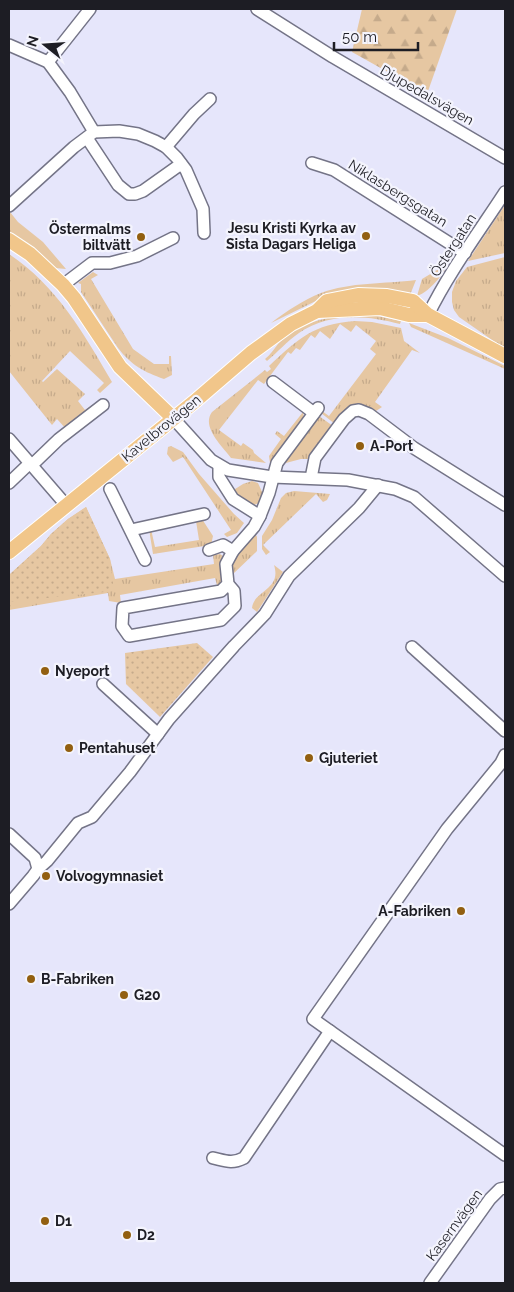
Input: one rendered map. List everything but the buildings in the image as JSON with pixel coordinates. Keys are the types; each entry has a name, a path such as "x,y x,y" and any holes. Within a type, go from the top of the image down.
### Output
{"main road":[{"path":"9,240 30,254 63,284 120,367 173,418"},
{"name":"Kavelbrovägen","path":"9,552 251,353 283,329 317,311 327,301 358,295 388,296 413,301 428,315 505,356"}],"street":[{"path":"48,62 90,9"},
{"name":"Djupedalsvägen","path":"257,9 333,57 505,158"},
{"path":"9,45 48,62 70,92 90,135 118,185 129,194 143,192 181,164"},
{"path":"166,147 194,114 210,99"},
{"path":"9,206 90,135 119,131 138,134 155,141 166,147 181,164 186,170 203,209 204,233"},
{"name":"Niklasbergsgatan","path":"312,163 334,170 465,253"},
{"name":"Östergatan","path":"428,315 435,300 505,192"},
{"path":"63,284 92,263 110,263 137,256 173,238"},
{"path":"228,584 221,591 123,608 122,626 129,636 221,620 235,606 234,591 228,584 226,564 233,551 254,527 260,516 269,494 277,463 316,410 273,382"},
{"path":"9,483 59,439 103,405"},
{"path":"311,478 315,458 344,419 353,411 359,410 369,414 414,448 505,505"},
{"path":"173,418 200,449 219,466 240,473 272,477 348,480 404,491 414,497 505,576"},
{"path":"9,439 66,505"},
{"path":"219,466 219,477 233,499 260,516"},
{"path":"9,904 78,823 92,817 215,666 265,614 289,576 359,508 378,485"},
{"path":"110,488 145,560"},
{"path":"131,530 204,514"},
{"path":"209,550 223,545 233,551"},
{"path":"412,647 505,731"},
{"path":"103,684 158,734"},
{"path":"505,754 501,763 447,829 312,1019 505,1155"},
{"path":"9,834 35,858 38,869"},
{"path":"213,1158 235,1162 244,1158 330,1031"},
{"name":"Kasernvägen","path":"430,1283 490,1199 500,1189 505,1188"}],"green space":[{"path":"362,9 457,9 427,94 352,52"},
{"path":"505,205 505,253 468,261"},
{"path":"10,212 18,222 43,242 66,269 55,268 9,232"},
{"path":"9,254 41,281 68,312 112,382 100,393 97,390 104,383 70,351 42,381 57,369 85,394 78,401 85,410 92,405 93,407 67,430 57,419 52,425 9,371"},
{"path":"450,256 446,267 438,279 428,290 417,296 422,279 437,270"},
{"path":"505,257 505,349 459,317 454,310 452,292 456,281 467,267"},
{"path":"93,272 98,275 91,279 133,349 154,364 169,364 169,356 171,356 172,375 164,379 144,371 128,359 118,348 81,292 81,284 78,283"},
{"path":"416,280 410,295 320,299 271,323 301,302 332,289"},
{"path":"346,314 368,314 401,321 400,324 361,317 348,317 323,321 299,333 267,361 265,359 285,337 301,327 318,320"},
{"path":"355,321 372,322 401,328 404,341 420,353 412,350 375,402 382,407 376,411 362,406 352,407 335,424 321,413 322,411 329,416 376,354 370,349 376,341 356,325 351,332 340,324 330,339 320,331 315,338 311,335 300,350 296,348 291,354 288,352 264,384 258,380 219,430 241,446 243,443 253,450 266,463 231,458 211,430 209,418 212,412 265,370 267,372 271,369 269,366 307,334 328,326"},
{"path":"409,323 448,338 505,366 505,369 411,327"},
{"path":"303,412 303,421 272,464 270,463 269,456 281,439 275,434 277,431 284,436"},
{"path":"319,416 333,426 309,459 282,464"},
{"path":"171,446 183,452 199,474 244,523 237,533 227,537 224,534 231,530 183,457 173,462 167,454 168,447"},
{"path":"252,481 258,483 263,494 259,503 251,506 232,491"},
{"path":"294,491 330,494 327,500 323,502 316,494 263,545 270,552 266,555 262,549 262,536 272,520 281,498 286,493"},
{"path":"86,507 110,559 115,579 214,564 213,555 220,554 223,556 221,569 222,585 217,585 215,578 120,595 121,603 109,601 108,593 9,610 9,575 41,546 51,534"},
{"path":"86,507 110,559 114,591 9,602 9,575 41,546 51,534"},
{"path":"202,519 213,536 211,545 153,554 149,529 151,529 155,547 199,540 196,521"},
{"path":"255,533 257,537 257,551 232,575 235,558"},
{"path":"274,565 283,572 257,612 252,608 254,602 274,580"},
{"path":"197,643 213,657 160,717 126,684 125,653"}],"place":[{"name":"Jesu Kristi Kyrka av Sista Dagars Heliga","path":"366,236"},
{"name":"Östermalms biltvätt","path":"141,237"},
{"name":"A-Port","path":"360,446"},
{"name":"Nyeport","path":"45,671"},
{"name":"Pentahuset","path":"69,748"},
{"name":"Gjuteriet","path":"309,758"},
{"name":"Volvogymnasiet","path":"46,876"},
{"name":"A-Fabriken","path":"461,911"},
{"name":"B-Fabriken","path":"31,979"},
{"name":"G20","path":"124,995"},
{"name":"D1","path":"45,1221"},
{"name":"D2","path":"127,1235"}]}
